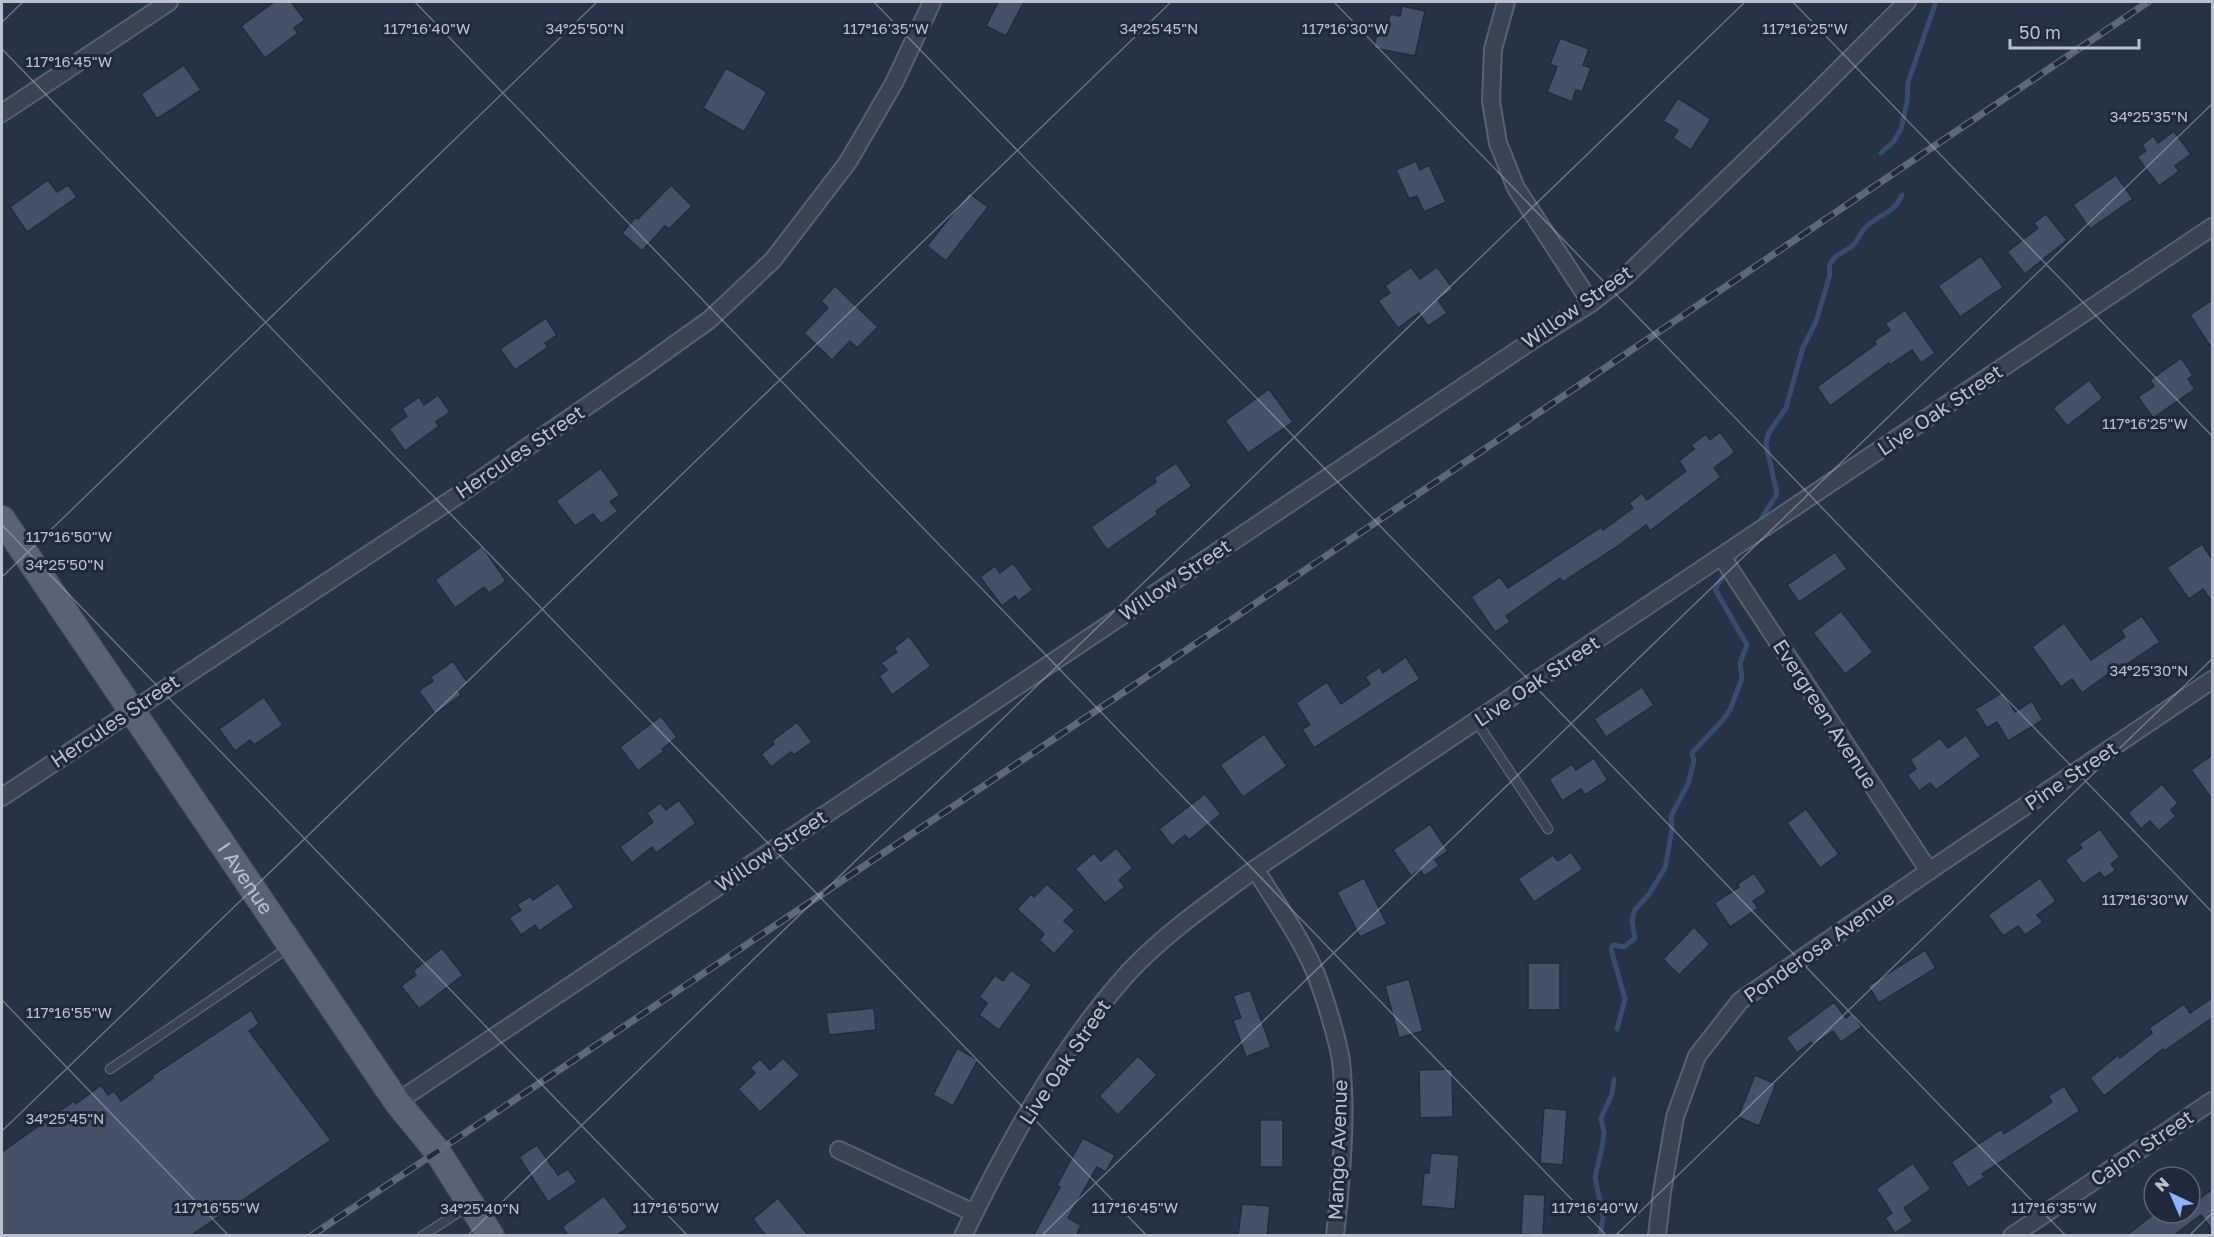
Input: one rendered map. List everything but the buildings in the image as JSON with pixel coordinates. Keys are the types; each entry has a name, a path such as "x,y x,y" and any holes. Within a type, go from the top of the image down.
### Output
{"main road":[{"name":"I Avenue","path":"2,519 397,1102 437,1151 491,1236"}],"street":[{"path":"2,113 169,2"},
{"name":"Hercules Street","path":"2,797 130,710 454,498 709,320 773,260 848,162 894,83 932,2"},
{"path":"1506,2 1492,49 1491,101 1498,143 1516,188 1591,303"},
{"name":"Willow Street","path":"397,1102 1533,339 1591,303 1626,276 1813,96 1906,2"},
{"name":"Live Oak Street","path":"963,1236 1038,1095 1085,1024 1129,972 1181,924 1255,869 2212,227"},
{"name":"Evergreen Avenue","path":"1722,557 1929,871"},
{"name":"Pine Street","path":"1929,871 2212,680"},
{"name":"Mango Avenue","path":"1255,869 1294,932 1320,984 1341,1060 1343,1128 1335,1236"},
{"name":"Ponderosa Avenue","path":"1657,1236 1675,1117 1697,1056 1740,1001 1929,871"},
{"name":"Cajon Street","path":"2012,1236 2212,1101"},
{"path":"839,1150 974,1213"}],"lane":[{"path":"1476,721 1548,829"},
{"path":"110,1069 291,946"},
{"path":"422,1236 471,1204"}],"waterway":[{"path":"1881,153 1894,141 1901,129 1907,102 1908,82 1936,2"},
{"path":"1758,524 1777,494 1766,444 1768,434 1786,408 1803,347 1816,322 1830,274 1830,264 1853,245 1870,223 1895,206 1902,195"},
{"path":"1617,1029 1625,999 1611,949 1613,945 1624,947 1635,938 1632,922 1634,911 1649,894 1665,868 1672,830 1671,816 1688,784 1694,761 1692,753 1730,710 1742,678 1740,663 1747,645 1715,589 1739,552"},
{"path":"1600,1236 1603,1217 1595,1177 1604,1133 1601,1118 1612,1094 1614,1079"}],"railway":[{"path":"311,1236 2148,2"}]}
